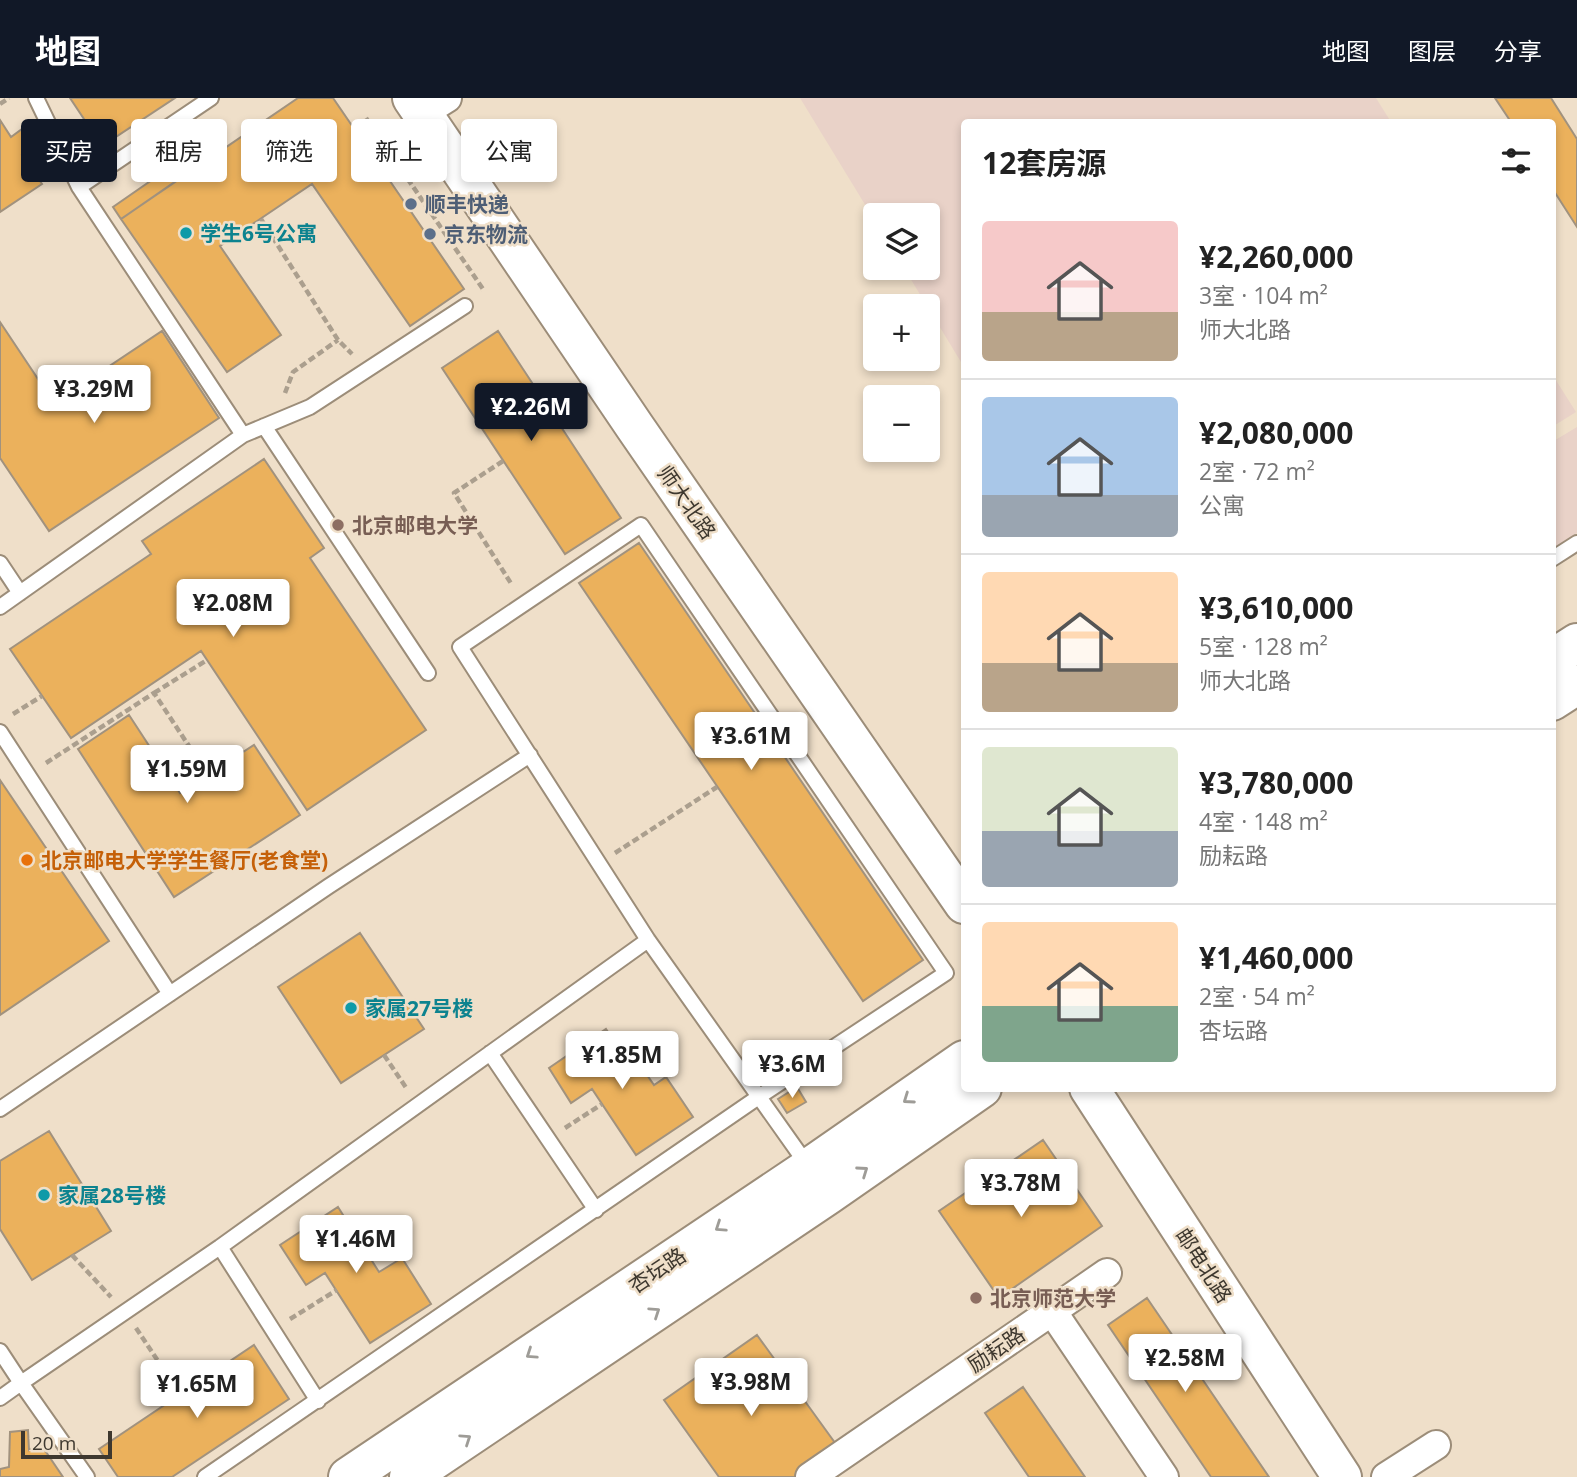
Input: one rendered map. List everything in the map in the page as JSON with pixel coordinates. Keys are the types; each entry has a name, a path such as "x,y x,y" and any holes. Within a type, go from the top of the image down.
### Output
{"street":[{"name":"师大北路","path":"427,103 635,427 961,900"},
{"path":"1556,657 1577,643"},
{"path":"1556,698 1577,685"},
{"name":"杏坛路","path":"410,1477 819,1181 961,1063"},
{"name":"杏坛路","path":"348,1477 819,1181 975,1092"},
{"name":"邮电北路","path":"1092,1092 1342,1477"},
{"name":"励耘路","path":"810,1477 1107,1273"},
{"path":"1052,1311 1164,1477"},
{"path":"1386,1477 1436,1445"}],"lane":[{"path":"36,98 79,187 243,435"},
{"path":"79,187 211,98"},
{"path":"0,607 243,435 310,407 465,306"},
{"path":"264,426 428,673"},
{"path":"205,1477 761,1096 946,973 641,525 460,647 648,940 761,1096 819,1181"},
{"path":"1556,556 1577,543"},
{"path":"0,563 20,593"},
{"path":"0,733 170,994"},
{"path":"0,1109 340,879 530,755"},
{"path":"0,1398 220,1247 648,940"},
{"path":"490,1053 596,1210"},
{"path":"220,1247 318,1401"},
{"path":"0,1351 87,1477"}],"path":[{"path":"0,104 9,98"},
{"path":"366,118 483,289 465,306"},
{"path":"261,219 338,340 293,372"},
{"path":"503,461 454,494 524,604"},
{"path":"27,775 207,660"},
{"path":"154,693 208,775"},
{"path":"10,715 42,696"},
{"path":"599,863 717,787"},
{"path":"384,1055 418,1105"},
{"path":"549,1139 602,1104"},
{"path":"72,1255 125,1312 180,1394"},
{"path":"272,1330 337,1290"}],"shaded area":[{"path":"800,98 1376,98 1389,119 961,119 961,362 940,327 940,294 920,294 911,280 940,280 940,203 864,203"},
{"path":"1556,380 1576,412 1556,424"},
{"path":"1577,427 1577,533 1556,546 1556,440"}],"building":[{"path":"70,98 175,98 143,119 131,119 131,127 117,136 117,119 84,119"},
{"name":"学生6号公寓","path":"298,98 333,98 351,124 351,182 391,182 464,289 410,326 312,184 220,246 281,335 227,372 121,219 175,182 227,182 227,147 241,137 241,182 337,182 337,119 267,119"},
{"path":"1495,98 1551,98 1577,139 1577,227 1556,194 1556,119 1509,119"},
{"path":"0,120 11,137 21,130 21,182 42,184 0,212"},
{"path":"149,182 174,182 121,219 113,207"},
{"path":"0,322 54,403 162,331 219,418 49,531 0,458"},
{"path":"498,331 621,518 565,554 442,368"},
{"path":"264,459 324,548 310,558 426,730 307,810 201,651 71,738 10,649 151,554 142,541"},
{"path":"639,543 923,960 863,1001 579,583"},
{"path":"129,715 180,793 254,745 300,815 174,897 78,749"},
{"name":"北京邮电大学学生餐厅(老食堂)","path":"0,780 109,941 0,1015"},
{"name":"家属27号楼","path":"360,933 424,1029 341,1083 278,987"},
{"path":"606,1029 630,1064 636,1059 654,1085 666,1077 693,1117 636,1155 592,1089 571,1103 549,1068"},
{"path":"797,1087 806,1102 787,1113 778,1099"},
{"name":"家属28号楼","path":"49,1131 111,1231 32,1280 0,1229 0,1161"},
{"path":"1043,1140 1102,1226 999,1298 939,1211"},
{"path":"338,1207 379,1272 402,1258 431,1304 370,1343 325,1273 306,1285 280,1245"},
{"path":"1147,1298 1269,1477 1211,1477 1108,1325"},
{"path":"757,1335 838,1447 796,1477 719,1477 664,1400"},
{"path":"254,1345 289,1399 172,1477 118,1477 99,1449"},
{"path":"1023,1387 1085,1477 1029,1477 985,1413"},
{"path":"28,1430 29,1450 40,1443 63,1477 0,1477 0,1469 9,1467 10,1432"}],"place":[{"name":"顺丰快递","path":"411,204"},
{"name":"学生6号公寓","path":"186,233"},
{"name":"京东物流","path":"430,234"},
{"name":"北京邮电大学","path":"338,525"},
{"name":"北京邮电大学学生餐厅(老食堂)","path":"27,860"},
{"name":"家属27号楼","path":"351,1008"},
{"name":"家属28号楼","path":"44,1195"},
{"name":"北京师范大学","path":"976,1298"}]}
